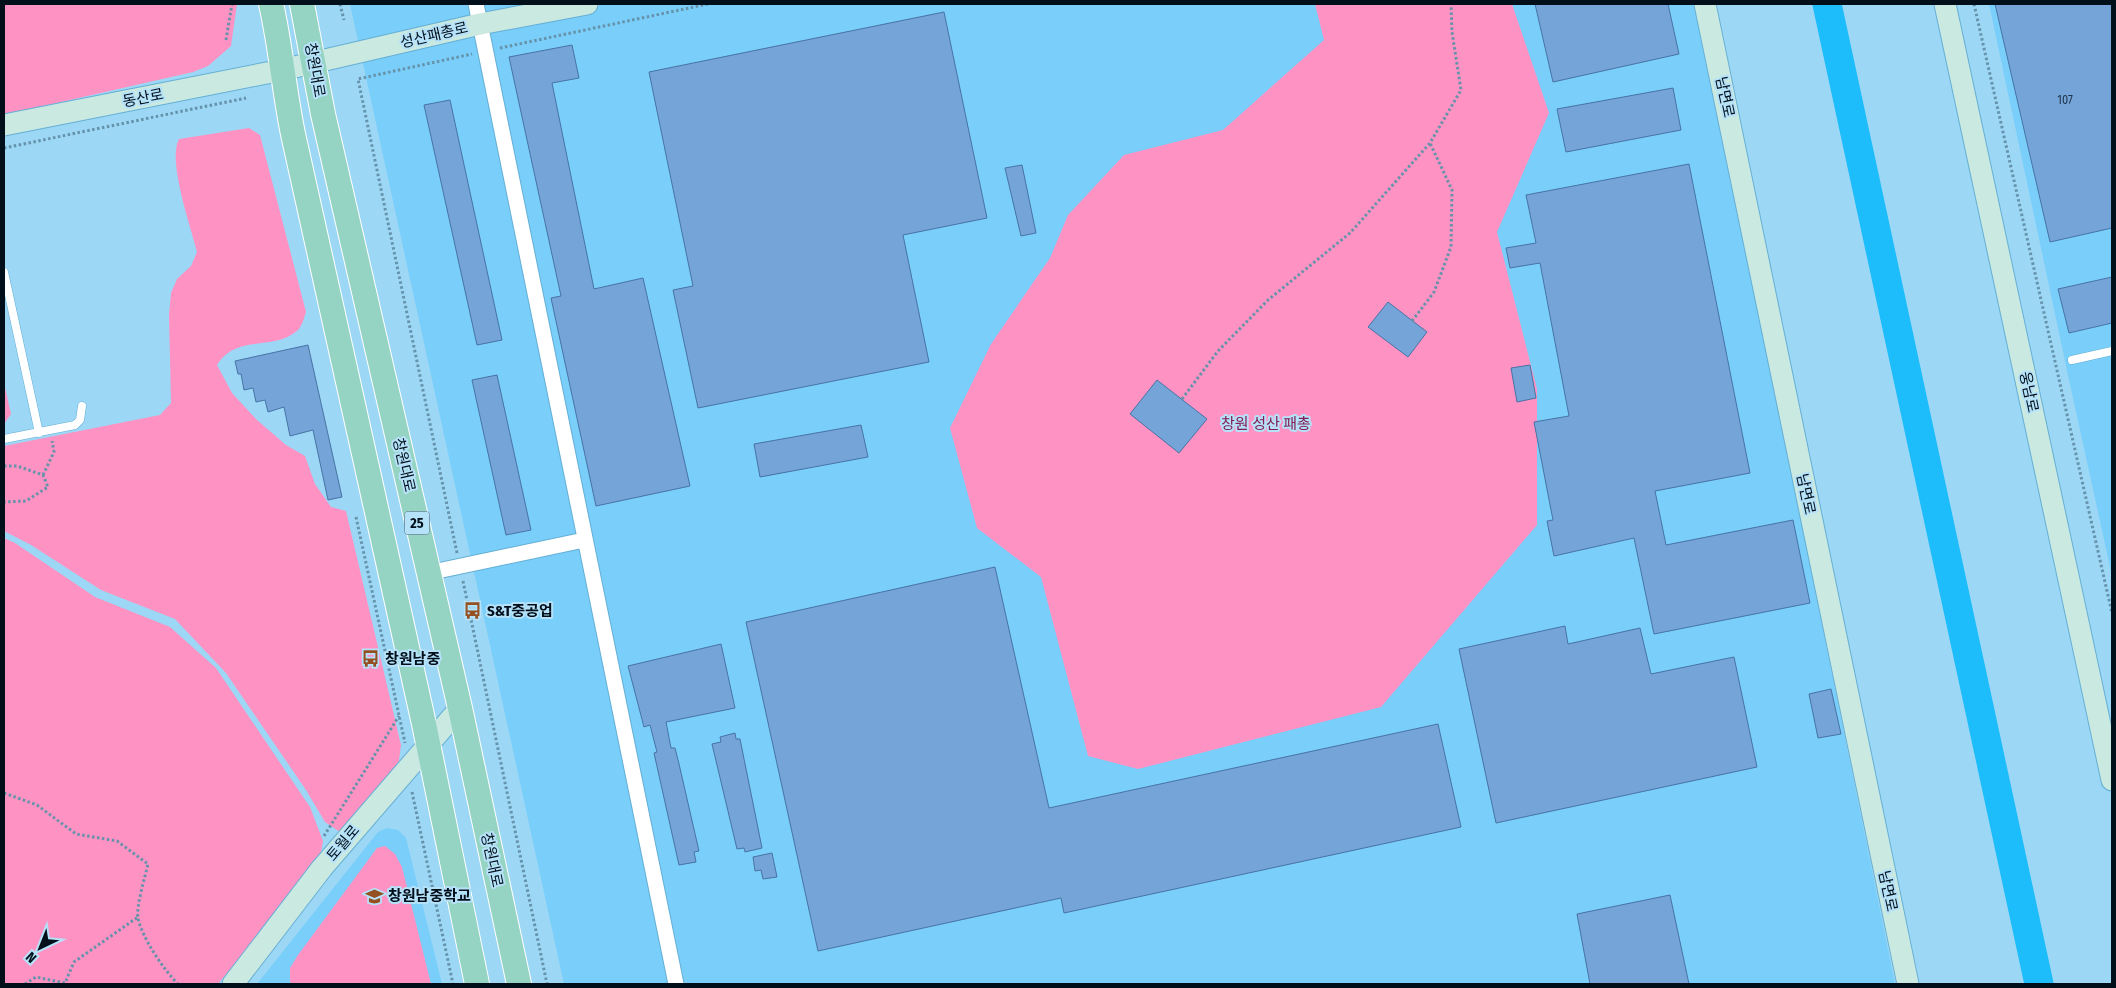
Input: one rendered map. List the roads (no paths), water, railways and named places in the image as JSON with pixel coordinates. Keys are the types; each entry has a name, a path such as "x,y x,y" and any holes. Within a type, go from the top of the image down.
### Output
{"main road":[{"name":"창원대로","path":"271,4 293,134 428,746 478,984"},
{"name":"창원대로","path":"302,4 323,114 460,708 519,984"}],"street":[{"path":"476,4 676,984"},
{"name":"성산패총로","path":"282,70 480,24 587,4"},
{"name":"남면로","path":"1705,4 1908,984"},
{"name":"웅남로","path":"1945,4 2112,780"},
{"name":"동산로","path":"4,125 282,70"},
{"path":"428,573 584,540"},
{"name":"토월로","path":"233,984 322,868 460,708"}],"lane":[{"path":"4,272 39,433"},
{"path":"2072,360 2112,351"},
{"path":"4,439 75,425 80,420 82,406"}],"waterway":[{"path":"1827,4 2039,984"}],"place":[{"name":"S&T중공업","path":"473,611"},
{"name":"창원남중","path":"371,659"},
{"name":"창원남중학교","path":"374,896"}],"park label":[{"name":"창원 성산 패총","path":"1266,424"}]}
